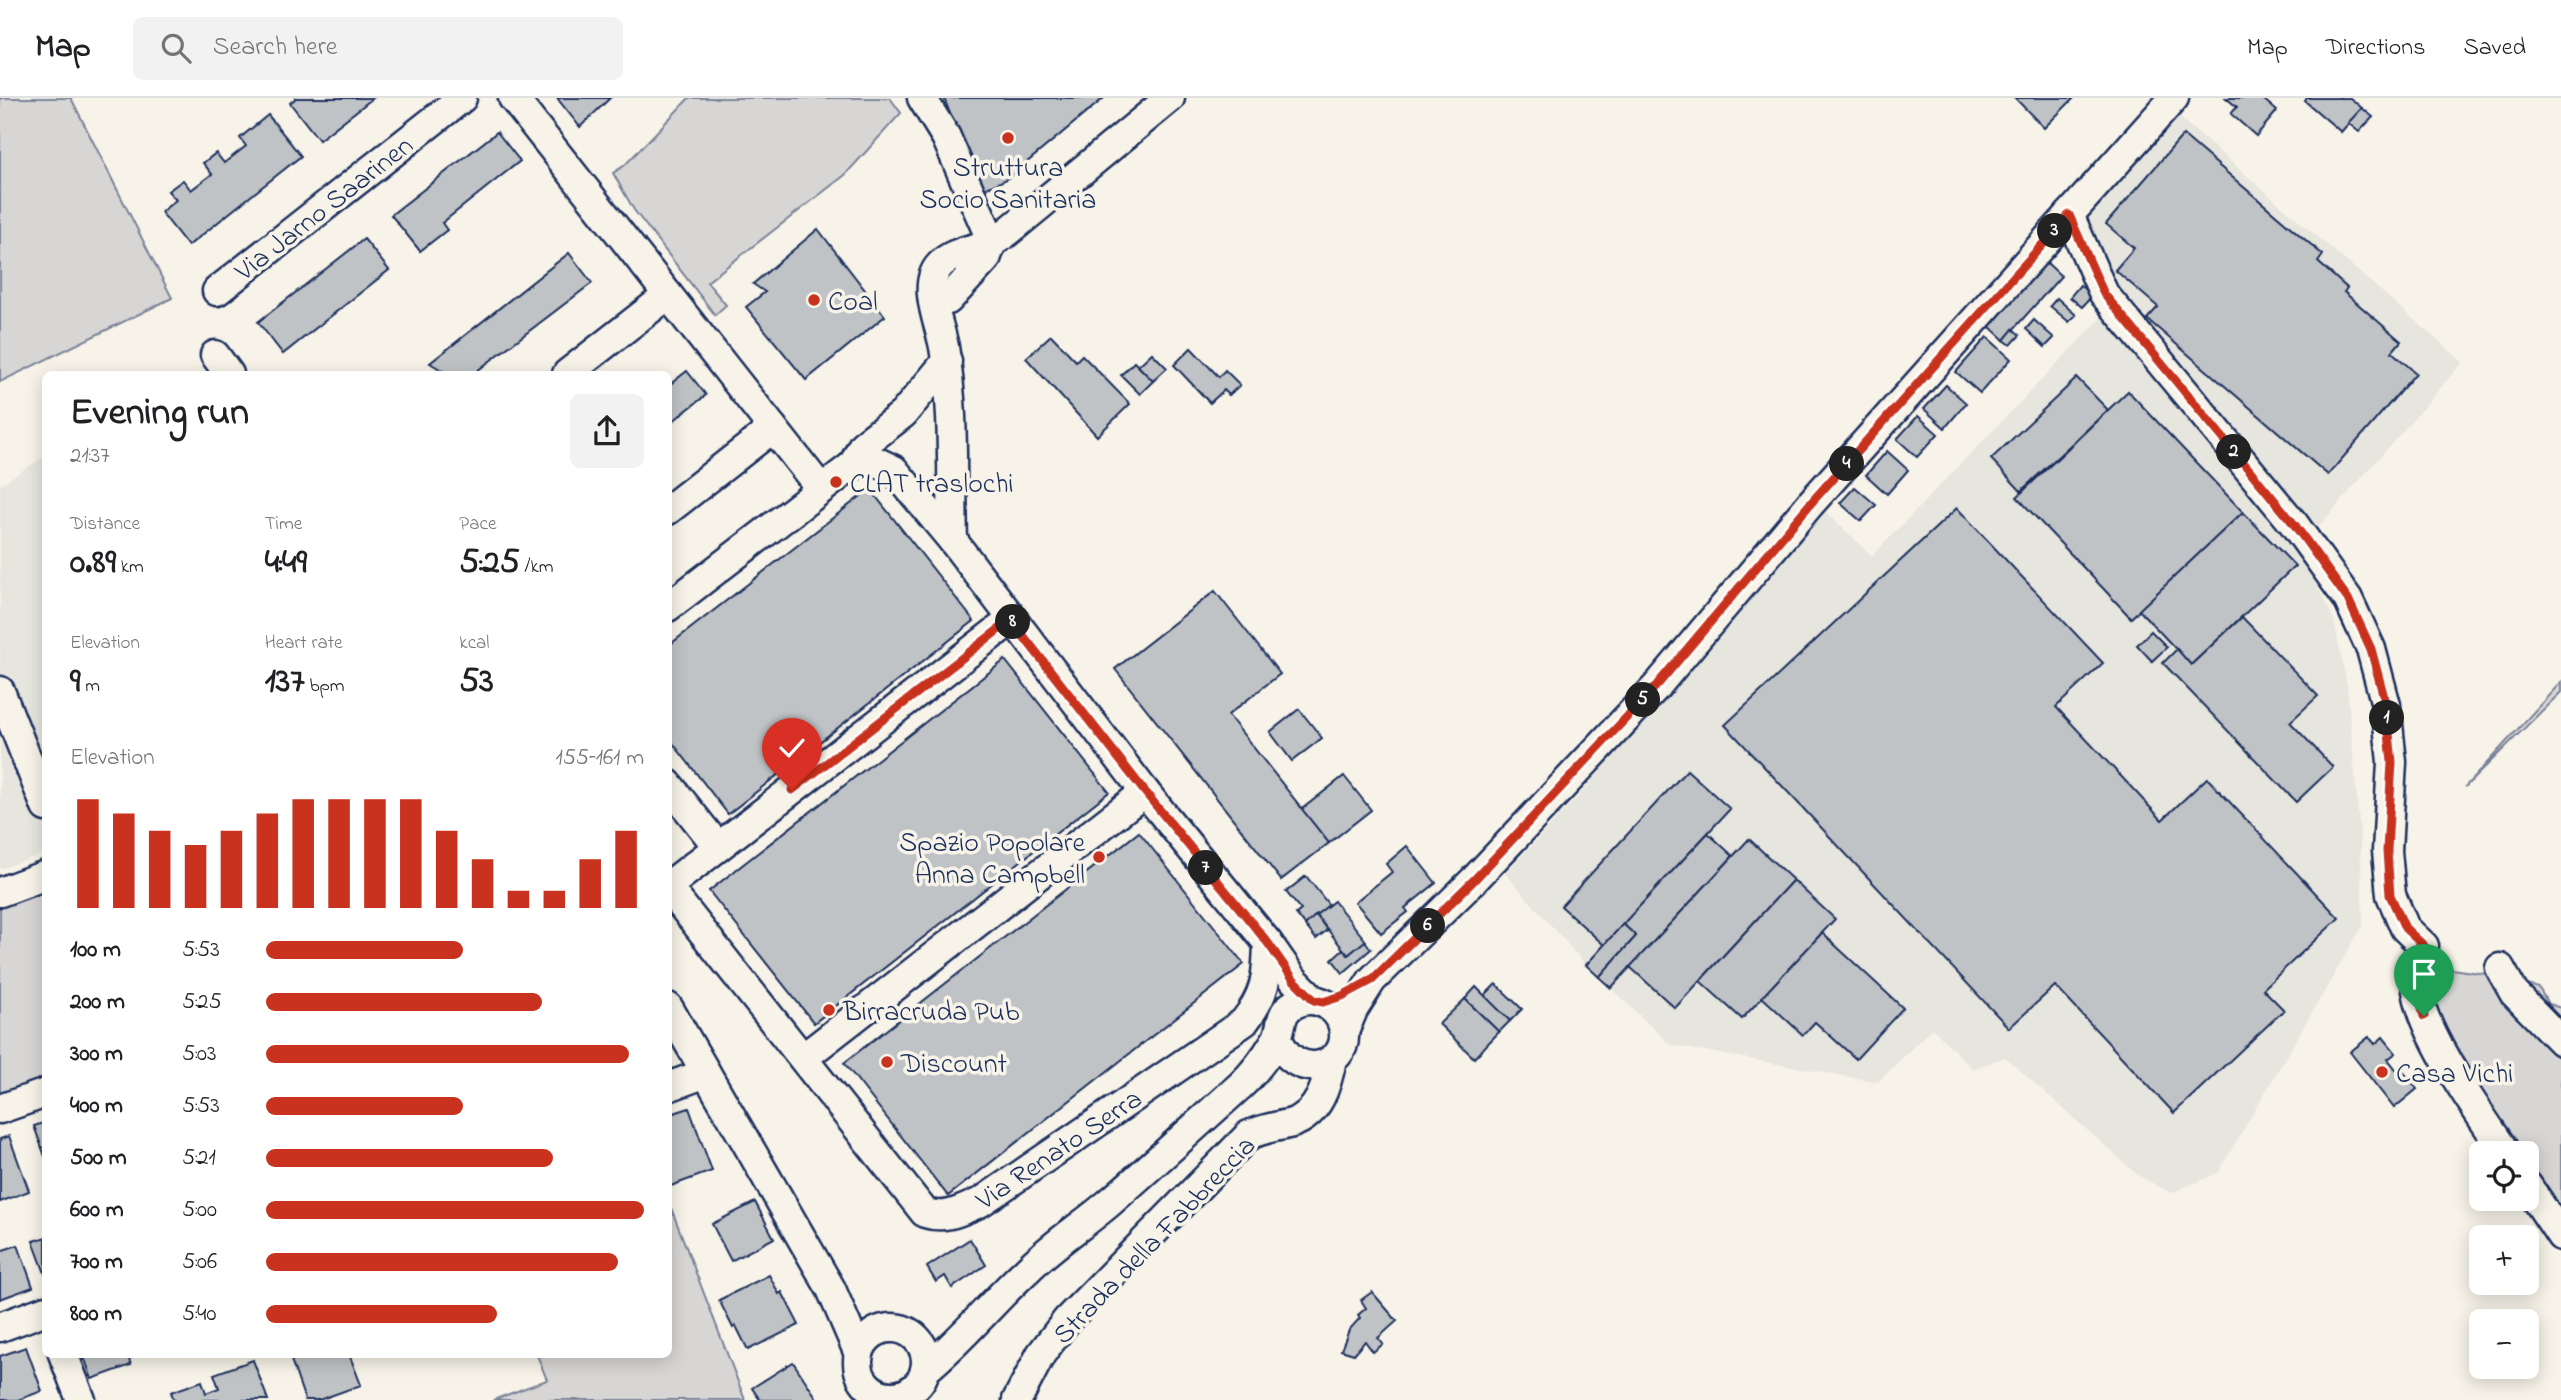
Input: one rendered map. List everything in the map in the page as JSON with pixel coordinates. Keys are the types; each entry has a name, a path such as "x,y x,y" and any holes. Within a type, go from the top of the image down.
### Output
{"street":[{"name":"Via Jarno Saarinen","path":"217,290 462,98"},
{"path":"513,98 821,489"},
{"path":"922,98 946,137 992,242"},
{"path":"953,541 947,361 933,301 933,277 940,264 962,252 992,242 1170,98"},
{"name":"Strada della Fabbreccia","path":"1017,1400 1041,1354 1067,1320 1249,1135 1268,1126 1289,1124 1306,1118 1328,1080 1332,1059 1343,1042 1353,1010 1372,980 1474,880 1657,685 1810,504 2174,98"},
{"path":"2069,215 2104,294 2294,524 2348,599 2371,649 2386,705 2392,762 2387,851 2390,895 2405,928 2424,946 2417,964 2416,985 2424,1016 2459,1082 2498,1141"},
{"path":"572,371 668,295"},
{"path":"853,465 863,445 903,414 947,361"},
{"path":"672,507 773,428"},
{"path":"673,601 853,465 873,460 894,470 953,541 1011,620 1145,792 1268,943 1294,980 1338,1014 1345,1032"},
{"name":"Via Renato Serra","path":"672,884 1011,620"},
{"path":"0,691 42,797"},
{"path":"672,788 719,847"},
{"path":"803,1058 1145,792"},
{"path":"0,892 42,876"},
{"name":"Via Renato Serra","path":"672,892 925,1213 936,1217 954,1214 981,1202 1244,1022 1260,1001 1267,976 1268,943"},
{"path":"2500,968 2514,993 2561,1041"},
{"name":"Strada della Fabbreccia","path":"925,1370 951,1349 965,1331 1028,1268 1108,1204 1244,1082 1290,1055 1279,1023 1287,1010 1299,1002 1319,1001 1372,980"},
{"path":"672,1014 831,1289 862,1378 880,1394 899,1397 916,1386 925,1370 925,1359 918,1341 898,1329 887,1329 869,1337 862,1378"},
{"path":"1290,1055 1318,1066 1332,1059"},
{"path":"1290,1055 1311,1085 1314,1108"},
{"path":"672,1086 706,1073"},
{"path":"0,1109 42,1094"},
{"path":"2539,1203 2561,1236"},
{"path":"831,1289 887,1329"},
{"path":"0,1326 42,1312"},
{"path":"918,1341 965,1331"},
{"path":"65,1358 81,1400"}],"shaded area":[{"path":"0,98 71,98 172,298 0,382"},
{"path":"689,98 890,98 901,113 845,175 707,282 726,305 715,315 634,210 613,173 625,165"},
{"path":"2179,117 2463,362 2315,531 2166,356 2108,273 2083,223"},
{"path":"2103,316 2299,549 2334,620 2347,686 2360,835 2363,925 2218,1173 2171,1193 2139,1176 2005,1057 1973,1069 1932,1028 1878,1082 1671,1045 1586,965 1505,873 1574,801 1825,511 1872,556"},
{"path":"42,458 42,854 0,869 0,485"},
{"path":"2561,682 2561,692 2465,787"},
{"path":"42,888 42,1082 0,1098 0,904"},
{"path":"2431,966 2486,974 2539,988 2548,1004 2561,1008 2561,1218 2539,1185 2539,1141 2511,1141 2435,1010"},
{"path":"672,1211 745,1400 493,1400 547,1380 538,1358 672,1358"}],"building":[{"path":"296,98 373,98 319,140 290,103"},
{"path":"557,98 610,98 580,127"},
{"name":"Struttura Socio Sanitaria","path":"944,98 1104,98 1007,179 980,191"},
{"path":"2015,98 2074,98 2044,128"},
{"path":"2226,98 2262,98 2277,111 2256,136 2231,114 2237,107"},
{"path":"2307,98 2350,98 2362,108 2341,132 2305,101"},
{"path":"2362,108 2373,117 2359,132 2348,123"},
{"path":"268,115 301,156 188,246 161,212 176,200 168,191 183,180 191,190 212,174 203,163 216,153 224,163 246,146 240,138"},
{"path":"497,132 520,161 442,223 447,230 420,251 391,215"},
{"path":"2183,135 2323,255 2318,262 2347,288 2344,292 2401,341 2392,352 2416,373 2328,475 2147,319 2158,307 2115,270 2134,248 2106,224"},
{"name":"Coal","path":"818,229 885,316 806,380 746,307 765,292 753,284"},
{"path":"364,239 389,270 283,354 258,322"},
{"path":"569,253 592,283 477,371 443,371 430,363"},
{"path":"2046,262 2061,276 2004,340 1989,326"},
{"path":"2080,285 2092,296 2082,307 2070,297"},
{"path":"2057,298 2076,315 2069,322 2050,306"},
{"path":"2034,320 2054,338 2045,347 2026,329"},
{"path":"2013,329 2020,335 2011,345 2004,340"},
{"path":"1051,335 1076,361 1082,355 1130,404 1097,436 1026,358"},
{"path":"1987,337 2011,359 1980,393 1956,372"},
{"path":"1191,348 1219,377 1225,370 1240,385 1229,395 1224,390 1210,403 1174,365"},
{"path":"1152,353 1167,368 1153,381 1138,366"},
{"path":"1134,362 1153,381 1140,394 1121,375"},
{"path":"687,371 706,395 672,422 672,383"},
{"path":"2077,378 2108,410 2021,491 1991,459"},
{"path":"1946,385 1966,403 1945,428 1924,409"},
{"path":"2128,391 2243,512 2131,618 2017,497"},
{"path":"1918,416 1938,434 1917,457 1897,439"},
{"path":"1887,451 1908,470 1887,494 1866,475"},
{"path":"1855,487 1876,505 1861,521 1840,503"},
{"path":"870,489 974,621 728,814 672,742 672,643"},
{"path":"1957,508 2103,663 2056,707 2162,820 2207,778 2339,918 2263,989 2284,1010 2174,1113 2055,986 2009,1028 1725,725"},
{"path":"2243,512 2295,566 2191,665 2139,610"},
{"path":"1215,591 1280,674 1228,715 1329,843 1281,880 1115,669"},
{"path":"2242,617 2318,696 2290,722 2333,767 2296,802 2163,663 2177,649 2191,665"},
{"path":"2151,631 2167,647 2152,661 2137,645"},
{"path":"1005,660 1109,792 814,1023 709,891"},
{"path":"1299,709 1322,738 1292,761 1270,732"},
{"path":"1687,770 1730,809 1604,945 1561,906"},
{"path":"1344,776 1371,810 1329,843 1302,809"},
{"path":"1139,832 1244,964 948,1196 844,1063"},
{"path":"1708,833 1733,856 1611,988 1599,977 1636,936 1623,924"},
{"path":"1749,839 1793,880 1675,1008 1630,967"},
{"path":"1407,846 1436,883 1405,908 1408,912 1381,933 1355,902 1392,872 1386,864"},
{"path":"1306,876 1329,905 1305,925 1296,914 1301,910 1286,892"},
{"path":"1793,880 1835,919 1742,1019 1700,981"},
{"path":"1334,901 1366,941 1348,955 1316,915"},
{"path":"1316,915 1327,930 1316,939 1305,925"},
{"path":"1623,924 1636,936 1599,977 1586,965"},
{"path":"1822,933 1903,1008 1856,1059 1815,1022 1803,1035 1762,997"},
{"path":"1365,941 1371,949 1343,973 1332,959 1343,949 1348,955"},
{"path":"1496,984 1522,1009 1510,1021 1484,996"},
{"path":"1476,987 1510,1021 1499,1032 1465,999"},
{"path":"1465,999 1499,1032 1474,1058 1439,1024"},
{"name":"Casa Vichi","path":"2369,1037 2375,1044 2383,1037 2396,1053 2388,1059 2399,1073 2402,1070 2417,1089 2394,1108 2350,1052"},
{"path":"689,1108 712,1171 672,1186 672,1114"},
{"path":"42,1123 42,1148 34,1126"},
{"path":"9,1136 29,1191 0,1202 0,1139"},
{"path":"755,1202 774,1238 731,1261 712,1224"},
{"path":"42,1238 42,1265 33,1241"},
{"path":"970,1239 986,1265 952,1288 945,1276 936,1282 927,1267"},
{"path":"18,1245 33,1287 0,1299 0,1251"},
{"path":"769,1275 779,1294 782,1292 799,1325 748,1350 719,1300"},
{"path":"1372,1292 1397,1321 1378,1338 1383,1344 1373,1352 1365,1341 1354,1354 1341,1350 1349,1330 1366,1308 1361,1300"},
{"path":"26,1347 42,1391 18,1400 0,1400 0,1356"},
{"path":"84,1358 128,1358 131,1365 92,1379"},
{"path":"290,1358 351,1358 361,1385 319,1400 305,1400"},
{"path":"253,1360 268,1400 174,1400 171,1392 202,1381 206,1393 219,1388 214,1374"},
{"path":"793,1362 818,1400 760,1400 752,1388"}],"place":[{"name":"Struttura Socio Sanitaria","path":"1008,138"},
{"name":"Coal","path":"814,300"},
{"name":"CLAT traslochi","path":"836,482"},
{"name":"Spazio Popolare Anna Campbell","path":"1099,857"},
{"name":"Birracruda Pub","path":"829,1010"},
{"name":"Discount","path":"887,1062"},
{"name":"Casa Vichi","path":"2382,1072"}],"route":[{"path":"792,790 1011,620 1145,792 1268,943 1294,980 1314,1000 1323,1002 1342,996 1372,980 1474,880 1657,685 1810,504 2069,215 2104,294 2294,524 2348,599 2371,649 2386,705 2392,762 2387,851 2390,895 2405,928 2424,946 2417,964 2416,985 2424,1016"}]}
